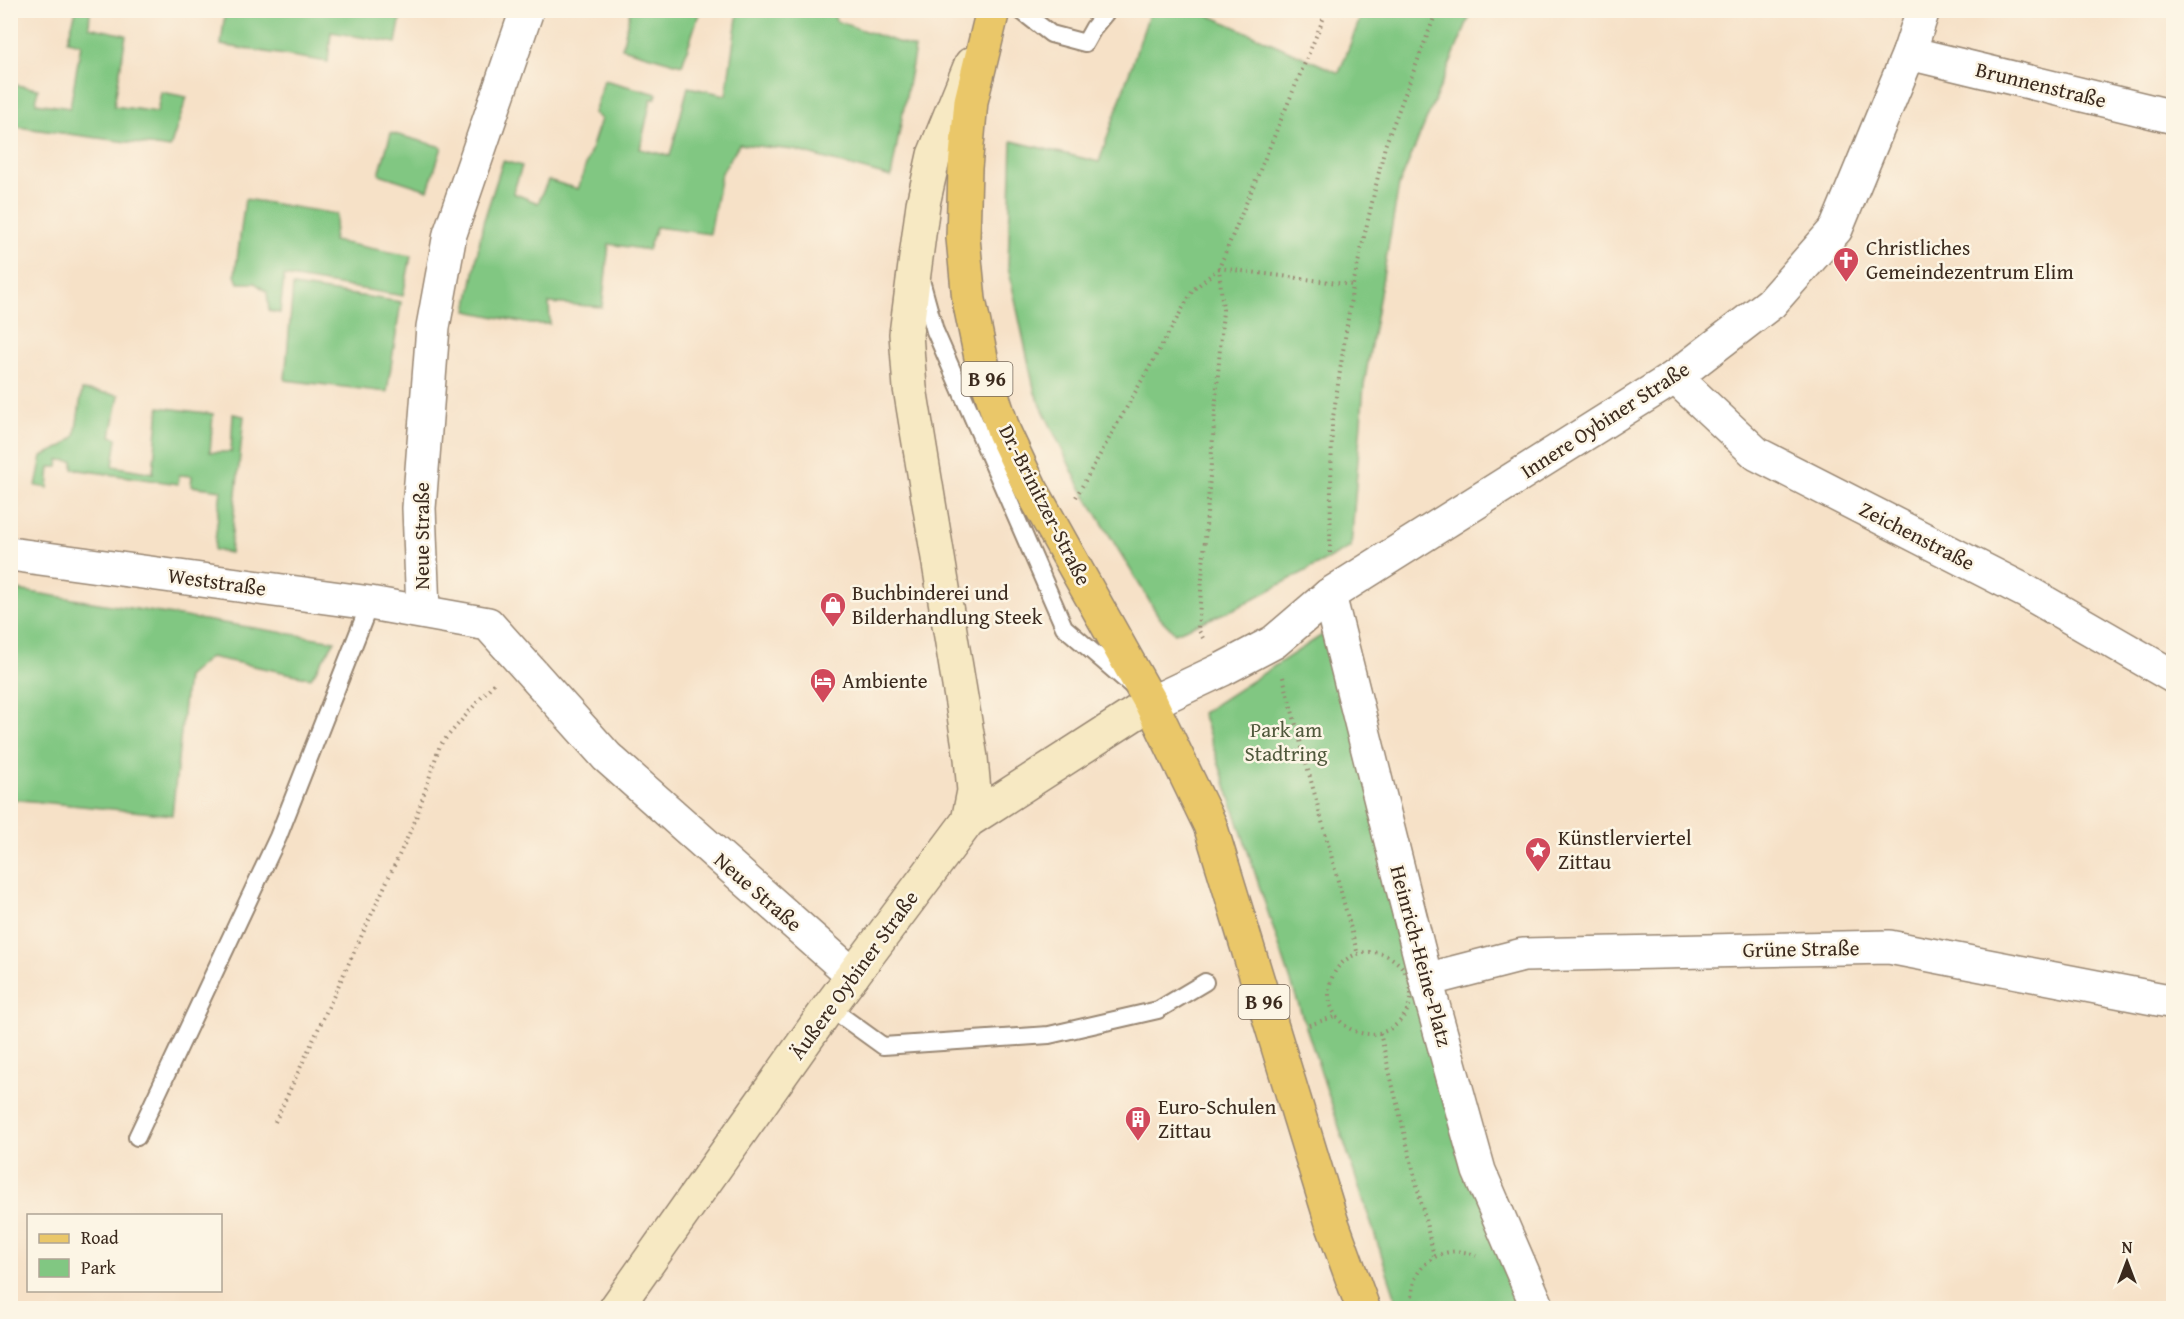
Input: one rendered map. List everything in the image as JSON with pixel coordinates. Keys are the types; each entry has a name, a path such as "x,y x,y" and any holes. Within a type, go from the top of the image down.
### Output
{"main road":[{"path":"968,821 974,791 971,758 910,388 906,334 916,256 934,155 991,16"},
{"name":"Dr.-Brinitzer-Straße","path":"991,16 971,101 965,168 963,238 969,300 983,367 1004,432 1030,487 1151,702"},
{"name":"Äußere Oybiner Straße","path":"616,1308 829,1007 968,821 1151,702"},
{"name":"B 96","path":"1151,702 1210,825 1332,1223 1363,1308"}],"street":[{"name":"Neue Straße","path":"527,10 450,234 433,327 419,508 423,611 488,624 607,757 853,975"},
{"name":"Innere Oybiner Straße","path":"1151,702 1223,669 1274,642 1329,595 1675,378 1771,303 1836,229 1909,53 1923,10"},
{"name":"Brunnenstraße","path":"1909,53 2174,117"},
{"name":"Zeichenstraße","path":"1675,378 1757,454 2025,591 2174,677"},
{"name":"Weststraße","path":"10,554 423,611"},
{"name":"Heinrich-Heine-Platz","path":"1329,595 1426,980 1479,1171 1538,1308"},
{"name":"Grüne Straße","path":"1426,980 1523,955 1889,947 2174,1002"}],"lane":[{"path":"1020,10 1051,34 1085,43 1108,10"},
{"path":"916,256 935,331 1064,627 1151,702"},
{"path":"137,1137 278,837 370,603"},
{"path":"829,1007 883,1046 1049,1035 1158,1010 1205,982"}],"path":[{"path":"1056,531 1193,290 1219,268 1327,10"},
{"path":"1329,595 1332,424 1353,285 1385,146 1437,10"},
{"path":"1219,268 1353,285"},
{"path":"1219,268 1223,310 1198,629 1223,669"},
{"path":"1274,642 1358,955"},
{"path":"275,1122 415,821 440,745 516,657"},
{"path":"1371,952 1396,962 1405,972 1410,985 1409,1004 1401,1020 1380,1033 1355,1032 1335,1016 1330,1004 1330,986 1337,969 1358,955 1371,952"},
{"path":"1380,1033 1434,1256"},
{"path":"1415,1308 1412,1289 1416,1275 1423,1264 1434,1256 1458,1251 1480,1259"}],"green space":[{"path":"1197,10 1339,73 1363,11 1472,11 1399,185 1364,385 1351,547 1234,609 1175,633 1159,617 1078,483 1035,393 1008,267 1012,141 1099,162 1150,11"},
{"path":"76,11 90,11 89,27 126,35 114,106 157,112 161,92 187,97 170,148 11,126 11,84 38,89 36,103 70,108 81,44 67,41"},
{"path":"225,11 402,11 396,43 331,32 328,62 221,45"},
{"path":"630,11 700,11 682,65 622,48"},
{"path":"738,11 833,11 836,21 915,48 891,177 794,150 739,144 721,174 710,234 656,227 648,250 609,244 602,307 549,303 550,324 530,324 467,311 483,223 503,161 522,166 513,193 538,203 548,180 578,189 601,119 594,113 604,80 657,94 655,99 651,99 640,149 670,156 688,87 726,95"},
{"path":"391,133 442,147 428,190 379,174"},
{"path":"245,199 337,214 333,241 411,256 403,296 284,276 280,313 269,311 267,292 255,283 238,283 235,275"},
{"path":"293,286 401,302 387,392 285,380"},
{"path":"82,390 119,395 111,436 117,438 113,466 153,473 159,407 213,414 210,452 231,452 233,414 244,416 230,553 214,550 221,490 191,486 192,476 179,475 178,484 73,469 73,461 59,460 58,467 50,467 48,488 36,486 42,456 62,447 75,436"},
{"path":"10,589 335,641 311,678 210,657 187,677 172,815 11,799"},
{"name":"Park am Stadtring","path":"1330,630 1521,1308 1399,1308 1202,713"}],"place":[{"name":"Christliches Gemeindezentrum Elim","path":"1846,283"},
{"name":"Buchbinderei und Bilderhandlung Steek","path":"833,628"},
{"name":"Ambiente","path":"823,704"},
{"name":"Künstlerviertel Zittau","path":"1538,873"},
{"name":"Euro-Schulen Zittau","path":"1138,1142"}]}
